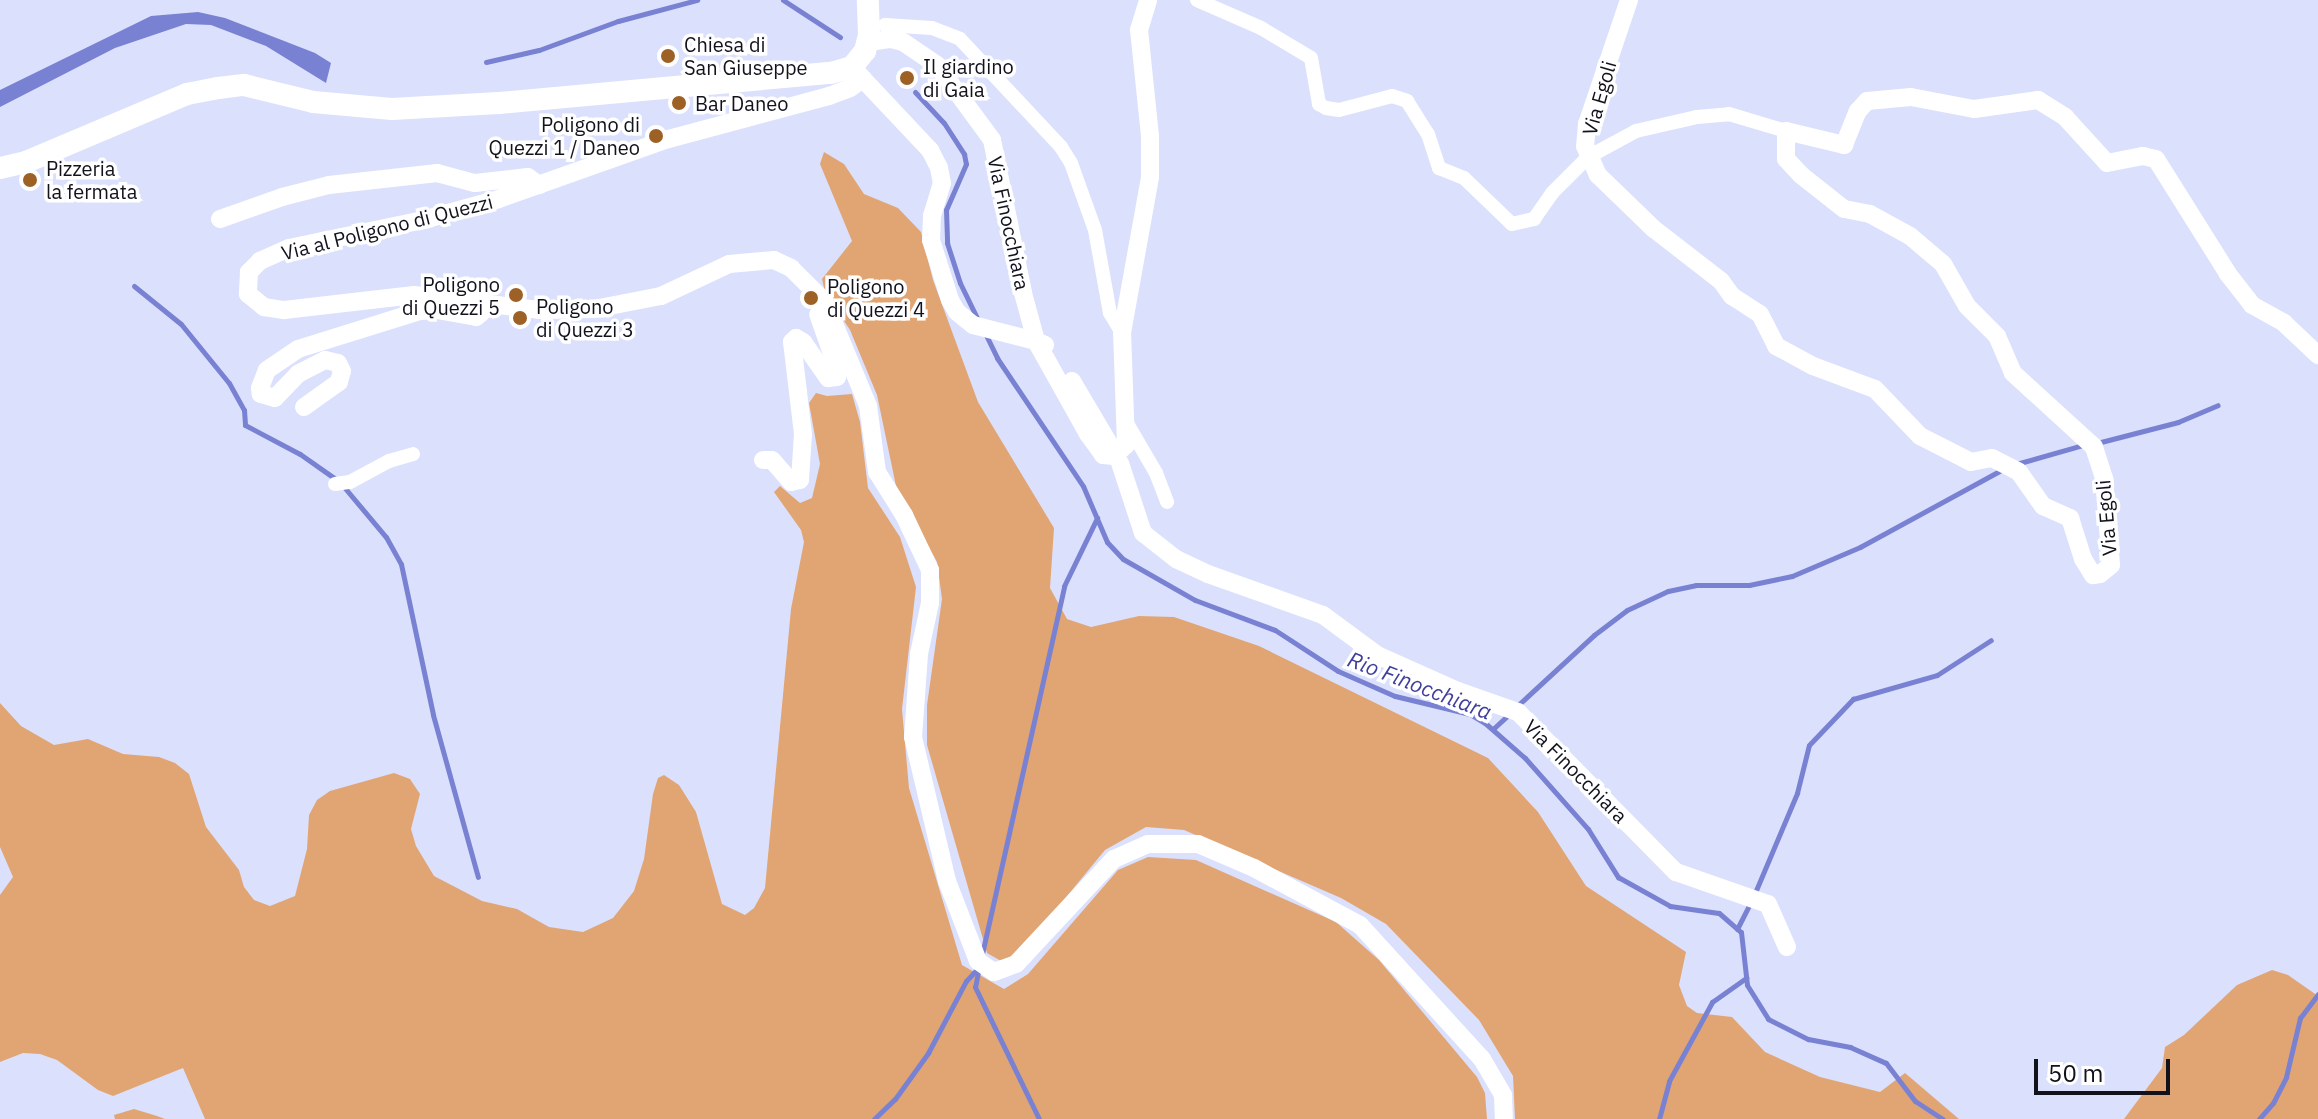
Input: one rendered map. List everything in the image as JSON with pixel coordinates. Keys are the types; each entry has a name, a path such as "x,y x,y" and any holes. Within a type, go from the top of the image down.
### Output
{"street":[{"path":"857,73 869,42 868,0"},
{"path":"1197,0 1261,28 1311,58 1319,104 1326,108 1339,110 1392,96 1407,101 1428,134 1439,168 1464,178 1512,224 1534,219 1552,193 1588,157 1636,131 1697,117 1729,114 1844,145 1858,111 1867,101 1911,97 1974,109 2038,100 2065,117 2107,163 2143,156 2156,159 2228,274 2252,305 2284,323 2318,355"},
{"name":"Via Egoli","path":"1629,0 1587,124 1588,157 1612,192 1721,281 1732,296 1760,314 1776,346 1813,366 1875,389 1920,436 1971,462 1992,458 2019,472 2043,506 2070,518 2083,559 2093,575 2100,574 2111,565 2104,478 2094,447 2013,373 1997,336 1967,306 1943,264 1897,228 1870,214 1844,209 1801,175 1786,159 1786,131"},
{"path":"857,73 936,160 942,183 932,215 931,240 950,300 973,325 1030,339 1048,362 1103,455 1114,456 1123,451 1128,425 1122,333 1150,177 1150,136 1139,30 1149,4"},
{"path":"903,42 885,25 932,28 960,39 1061,147 1071,163 1095,230 1110,313 1122,333"},
{"path":"869,42 891,39 903,42"},
{"name":"Via Finocchiara","path":"903,42 937,65 992,140 1030,339 1049,348 1116,455 1143,533 1176,559 1208,574 1323,615 1377,655 1518,712 1676,872 1768,904 1787,947"},
{"path":"0,168 26,162 187,94 244,85 313,102 392,109 857,73"},
{"name":"Via al Poligono di Quezzi","path":"857,73 850,88 829,96 668,139 539,185 423,220 289,248 260,261 249,272 248,294 253,302 284,310 414,295 485,301 539,310 594,309 661,296 729,264 774,260 791,268 825,302 868,406 877,472 904,515 930,570 930,603 919,654 913,737 947,881 978,961 994,972 1016,964 1114,859 1148,844 1198,844 1254,868 1360,925 1482,1059 1503,1095 1504,1119"},
{"name":"Via al Poligono di Quezzi","path":"220,219 282,197 329,185 437,173 475,183 528,177 539,185"},
{"path":"304,407 339,382 342,371 338,363 325,360 298,374 275,398 261,394 260,388 267,370 298,349 420,311 437,310 476,317 485,301"},
{"path":"763,460 772,460 791,482 800,480 803,434 790,347 796,338 803,342 824,374 828,378 837,377 838,371 817,312 825,302"},
{"path":"1128,425 1156,473 1167,502"},
{"path":"340,484 389,461 413,454"}],"shaded area":[{"path":"824,152 844,164 864,194 898,208 921,232 933,280 978,402 1054,528 1050,588 1067,619 1091,627 1139,616 1174,617 1259,646 1488,758 1538,812 1586,886 1686,952 1679,985 1687,1006 1697,1013 1732,1017 1765,1052 1820,1077 1880,1092 1905,1073 1959,1119 1515,1119 1513,1076 1479,1020 1386,924 1341,898 1184,830 1146,827 1105,850 1016,958 1001,961 987,953 927,745 927,705 942,599 937,562 896,486 877,395 850,330 825,292 822,279 852,241 820,164"},
{"path":"816,393 827,396 852,394 860,422 868,488 900,537 916,587 902,709 909,788 962,965 1004,989 1028,974 1118,870 1148,857 1196,860 1336,922 1379,960 1477,1077 1485,1093 1487,1119 205,1119 183,1068 113,1096 98,1090 57,1060 40,1054 23,1053 0,1062 0,895 13,877 0,847 0,703 21,726 54,745 88,739 123,754 159,757 175,763 189,774 206,827 239,870 244,887 254,900 270,906 295,896 307,849 309,815 317,800 330,791 394,773 410,779 420,794 411,829 416,846 434,876 482,901 517,909 549,927 583,932 613,918 634,891 644,859 653,794 658,778 664,775 679,785 696,812 722,904 745,915 754,908 765,888 791,609 804,542 801,530 774,492 780,486 800,503 812,498 820,464 809,403"},
{"path":"2272,970 2288,975 2318,996 2318,1119 2124,1119 2162,1068 2165,1047 2184,1035 2237,985"},
{"path":"134,1109 165,1119 115,1119 114,1115"}],"water":[{"path":"198,12 225,18 315,53 331,63 326,83 266,46 211,25 186,24 115,48 0,107 0,90 151,16"}],"waterway":[{"path":"486,62 539,50 618,21 697,0"},
{"name":"Rio Finocchiara","path":"783,0 840,37"},
{"name":"Rio Finocchiara","path":"915,92 944,123 964,154 966,164 946,210 947,243 960,283 978,320"},
{"path":"134,286 181,324 229,383 244,410 245,425 300,454 337,480"},
{"name":"Rio Finocchiara","path":"985,333 997,358 1083,486 1107,542 1123,559 1195,600 1275,630 1338,671 1395,696 1470,714 1485,723 1525,758 1588,829 1618,877 1670,906 1719,913 1741,932 1747,985 1768,1019 1808,1039 1850,1047 1886,1063 1915,1101 1943,1119"},
{"path":"2097,443 2178,422 2218,405"},
{"path":"2016,464 2083,445"},
{"path":"1517,706 1594,635 1627,610 1668,591 1696,585 1749,585 1792,576 1860,547 2003,469"},
{"path":"344,487 386,537 401,564 433,715 478,877"},
{"path":"982,954 1064,586 1097,518"},
{"path":"1754,895 1797,793 1809,745 1853,699 1937,675 1991,640"},
{"path":"1493,729 1510,713"},
{"path":"1737,929 1750,903"},
{"path":"979,967 975,987 1039,1119"},
{"path":"874,1119 895,1099 928,1053 966,981 977,969"},
{"path":"1659,1119 1669,1081 1712,1002 1746,978"},
{"path":"2259,1119 2273,1103 2286,1077 2300,1018 2318,994"}],"place":[{"name":"Chiesa di San Giuseppe","path":"668,56"},
{"name":"Il giardino di Gaia","path":"907,78"},
{"name":"Bar Daneo","path":"679,103"},
{"name":"Poligono di Quezzi 1 / Daneo","path":"656,136"},
{"name":"Pizzeria la fermata","path":"30,180"},
{"name":"Poligono di Quezzi 5","path":"516,295"},
{"name":"Poligono di Quezzi 4","path":"811,298"},
{"name":"Poligono di Quezzi 3","path":"520,318"}]}
